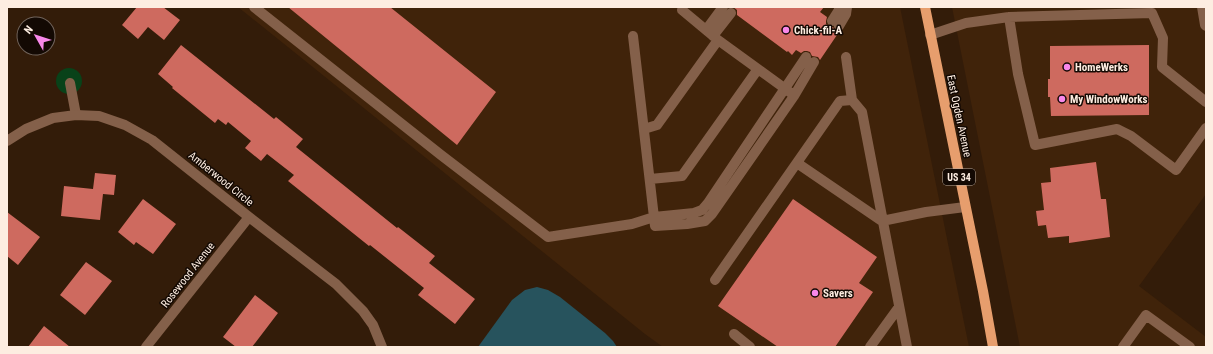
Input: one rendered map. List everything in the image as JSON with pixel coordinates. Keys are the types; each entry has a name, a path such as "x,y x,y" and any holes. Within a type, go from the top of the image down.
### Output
{"main road":[{"name":"East Ogden Avenue","path":"925,7 993,347"}],"street":[{"path":"254,7 441,156 548,237 654,222 702,210 786,89 810,60 794,96 712,214 705,221 687,224 654,222"},
{"path":"839,7 835,23 846,14 847,7"},
{"path":"1202,7 1206,26"},
{"path":"682,10 712,35 794,96"},
{"path":"644,129 657,125 727,10"},
{"path":"930,35 966,23 1009,17 1152,13 1163,38 1162,66 1206,102"},
{"path":"1009,17 1018,74 1036,145 1117,129 1131,136 1176,170 1206,128"},
{"path":"633,36 654,222"},
{"path":"846,57 852,100 862,112 906,342 899,347"},
{"path":"650,179 682,176 758,69"},
{"path":"70,83 76,115"},
{"path":"715,280 840,101 852,100"},
{"name":"Amberwood Circle","path":"7,141 26,129 53,118 76,115 98,116 125,125 152,140 336,284 363,310 373,325 382,347"},
{"path":"797,163 882,221 926,212 965,207"},
{"name":"Rosewood Avenue","path":"146,347 249,217"},
{"path":"870,347 899,307"},
{"path":"1123,347 1146,315 1190,347"},
{"path":"734,334 750,347"}],"shaded area":[{"path":"238,7 900,7 969,347 663,347"},
{"path":"952,7 1206,7 1206,194 1139,286 1206,337 1206,347 1020,347"}],"green space":[{"path":"69,68 78,72 82,81 78,90 69,94 60,90 56,81 60,72"}],"water":[{"path":"537,287 548,290 560,297 605,333 617,347 478,347 512,300 525,290"}],"building":[{"path":"137,7 163,7 180,20 164,40 148,27 138,39 122,25"},
{"path":"288,7 390,7 496,92 457,145"},
{"name":"Chick-fil-A","path":"733,7 824,7 820,12 827,17 826,24 829,27 833,27 835,31 839,32 820,60 818,57 812,56 810,52 807,51 801,53 796,50 792,55 737,15 737,10"},
{"path":"181,45 274,119 276,117 303,139 296,147 397,228 398,227 435,256 429,263 475,299 455,324 418,295 424,288 288,181 294,175 267,154 261,161 245,148 251,141 228,122 226,125 218,119 215,123 172,88 173,87 158,74"},
{"path":"1149,45 1149,115 1051,116 1050,97 1048,97 1048,79 1050,79 1050,46"},
{"path":"1096,162 1101,199 1106,199 1110,237 1069,243 1069,236 1048,238 1046,225 1038,226 1036,211 1044,210 1041,183 1051,182 1050,168"},
{"path":"95,173 116,175 114,195 103,194 100,220 61,216 64,186 93,189"},
{"path":"143,199 176,224 153,254 136,242 134,245 118,232"},
{"path":"793,199 877,257 859,283 873,292 835,347 778,347 718,306"},
{"path":"7,212 40,237 18,265 7,256"},
{"path":"86,262 112,281 85,315 60,295"},
{"path":"255,295 278,313 252,347 236,347 223,337"},
{"path":"44,326 70,347 28,347"}],"place":[{"name":"Chick-fil-A","path":"786,30"},
{"name":"HomeWerks","path":"1067,67"},
{"name":"My WindowWorks","path":"1062,99"},
{"name":"Savers","path":"815,293"}]}
